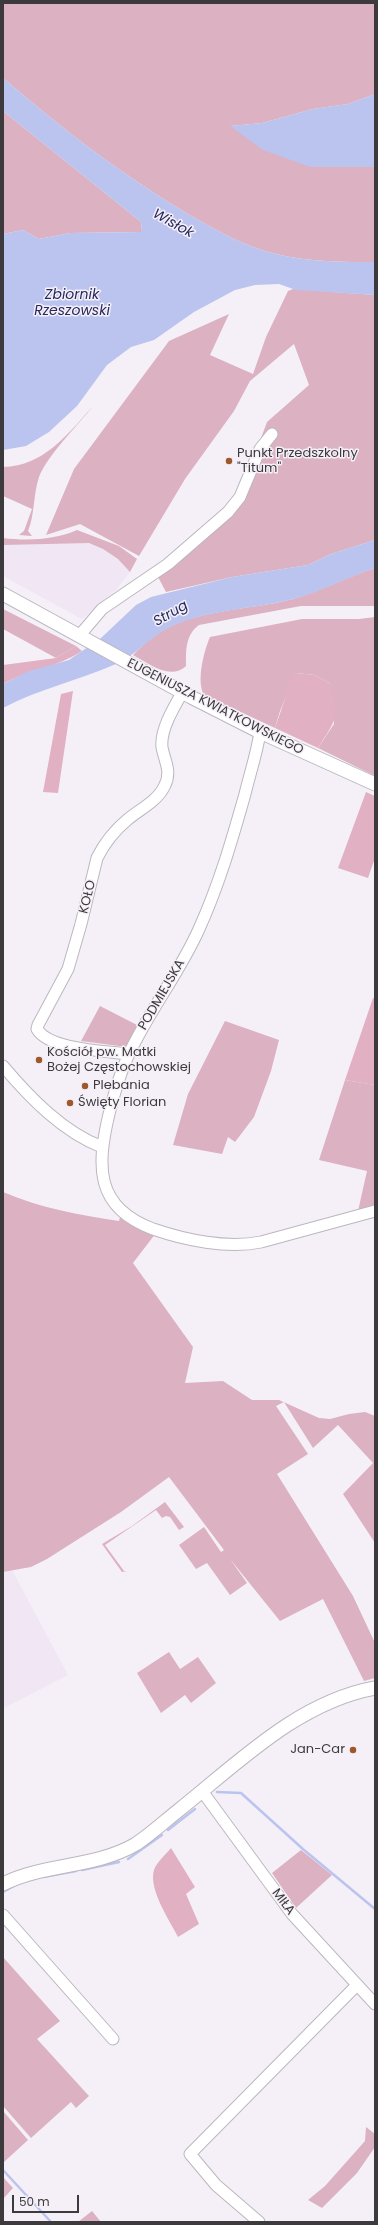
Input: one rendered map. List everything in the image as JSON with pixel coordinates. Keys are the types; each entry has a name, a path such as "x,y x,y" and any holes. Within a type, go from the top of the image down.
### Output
{"street":[{"path":"84,638 102,608 168,564 228,512 240,497 260,449 272,434"},
{"name":"EUGENIUSZA KWIATKOWSKIEGO","path":"3,594 182,693 260,732 375,784"},
{"name":"KOŁO","path":"129,1054 70,1047 43,1035 37,1029 68,969 97,858 101,849 127,820 156,798 166,784 167,764 162,746 163,736 182,693"},
{"name":"PODMIEJSKA","path":"260,732 234,837 211,901 198,931 129,1054 117,1086 102,1147 101,1175 108,1193 134,1220 171,1235 219,1243 250,1244 375,1211"},
{"path":"3,1066 16,1081 62,1124 84,1140 102,1147"},
{"path":"3,1884 42,1869 97,1859 120,1852 137,1843 202,1792 252,1750 294,1721 333,1700 350,1693 375,1688"},
{"name":"MIŁA","path":"202,1792 292,1914 375,2004"},
{"path":"3,1915 113,2039"},
{"path":"259,2222 216,2185 190,2154 357,1985"}],"shaded area":[{"path":"3,3 375,3 375,94 348,104 313,109 262,123 231,126 366,167 375,167 375,262 338,262 301,259 264,251 253,247 188,214 116,167 47,115 3,78"},
{"path":"3,111 141,222 142,232 70,233 39,239 23,230 3,234"},
{"path":"293,289 375,295 375,540 331,554 308,565 232,577 166,592 157,575 223,512 245,481 267,422 309,385 294,344 250,381 234,411 185,479 139,556 80,524 46,535 74,469 169,341 229,314 210,355 253,374 266,337 288,291"},
{"path":"93,406 56,450 43,469 37,484 32,518 28,531 32,536 19,535 24,531 32,509 3,496 3,467 18,465 43,455 54,447"},
{"path":"77,530 119,546 137,559 130,572 118,559 103,549 89,543 3,545 3,538 41,539 59,536"},
{"path":"89,543 103,549 118,559 130,572 116,590 82,619 3,576 3,545"},
{"path":"375,568 375,606 301,606 199,625 194,629 187,644 186,666 173,672 159,669 133,655 153,637 168,628 185,621 203,615 293,599"},
{"path":"3,609 76,646 56,658 3,629"},
{"path":"375,617 375,776 318,748 334,724 331,684 315,675 296,673 280,711 275,728 204,695 201,674 203,658 210,637 302,619 359,619"},
{"path":"76,646 82,651 63,661 23,675 3,684 3,665 56,658"},
{"path":"296,673 315,675 331,684 336,704 335,718 318,748 275,728 287,693 286,681"},
{"path":"73,691 58,793 43,792 61,694"},
{"path":"366,792 375,796 375,858 368,878 338,868"},
{"path":"373,998 375,999 375,1085 345,1080"},
{"path":"100,1006 139,1026 127,1047 81,1041"},
{"path":"225,1021 279,1040 271,1071 254,1117 235,1142 228,1137 222,1154 173,1145 188,1094"},
{"path":"345,1080 375,1085 375,1206 358,1211 367,1171 319,1160"},
{"path":"3,1192 46,1207 90,1216 119,1221 121,1213 156,1233 133,1263 193,1347 185,1383 223,1381 252,1400 279,1400 284,1402 276,1406 308,1454 277,1474 353,1596 375,1643 375,1678 364,1681 323,1599 280,1621 230,1559 247,1583 230,1595 207,1563 196,1569 179,1545 204,1527 221,1552 224,1550 169,1477 121,1512 47,1559 31,1567 3,1572"},
{"path":"284,1402 319,1418 330,1419 365,1412 375,1416 375,1543 343,1494 373,1463 338,1425 313,1448"},
{"path":"165,1502 184,1527 179,1530 170,1517 166,1516 162,1518 156,1510 105,1545 124,1571 127,1571 122,1572 102,1544 132,1526"},
{"path":"12,1570 68,1675 4,1708 3,1572"},
{"path":"169,1652 180,1669 198,1657 216,1683 191,1703 185,1695 161,1713 137,1673"},
{"path":"171,1848 195,1887 186,1894 199,1924 178,1937 161,1905 154,1886 153,1878 154,1870 157,1864"},
{"path":"301,1850 332,1875 296,1908 272,1873"},
{"path":"3,1957 60,2021 37,2039 89,2096 76,2108 71,2102 31,2138 3,2106"},
{"path":"3,2111 28,2140 4,2162 3,2160"},
{"path":"366,2127 375,2134 375,2147 357,2173 322,2208 308,2200 325,2186 365,2141"},
{"path":"3,2177 13,2188 3,2199"},
{"path":"92,2211 101,2222 78,2222"}],"water":[{"name":"Zbiornik Rzeszowski","path":"3,78 47,115 116,167 163,199 231,237 264,251 289,257 326,261 375,262 375,295 296,290 279,284 255,285 235,290 194,312 154,340 131,347 107,365 77,406 49,432 26,446 3,450 3,234 23,230 39,239 70,233 142,232 141,222 3,111"},
{"path":"375,94 375,167 310,167 263,150 230,126 262,123 313,109 348,104"},
{"name":"Strug","path":"375,540 375,568 293,599 205,615 177,624 161,632 116,664 31,695 3,708 3,684 29,671 69,660 101,638 136,605 151,597 232,577 308,565 331,554"}],"waterway":[{"path":"217,1792 241,1793 304,1850 375,1909"},
{"path":"168,1830 195,1809"},
{"path":"128,1859 162,1835"},
{"path":"82,1870 119,1862"},
{"path":"43,1877 76,1871"},
{"path":"3,1892 14,1886"},
{"path":"3,2170 51,2222"}],"place":[{"name":"Punkt Przedszkolny \"Titum\"","path":"229,461"},
{"name":"Kościół pw. Matki Bożej Częstochowskiej","path":"39,1060"},
{"name":"Plebania","path":"85,1086"},
{"name":"Święty Florian","path":"70,1103"},
{"name":"Jan-Car","path":"353,1750"}],"water label":[{"name":"Wisłok","path":"173,224"}]}
